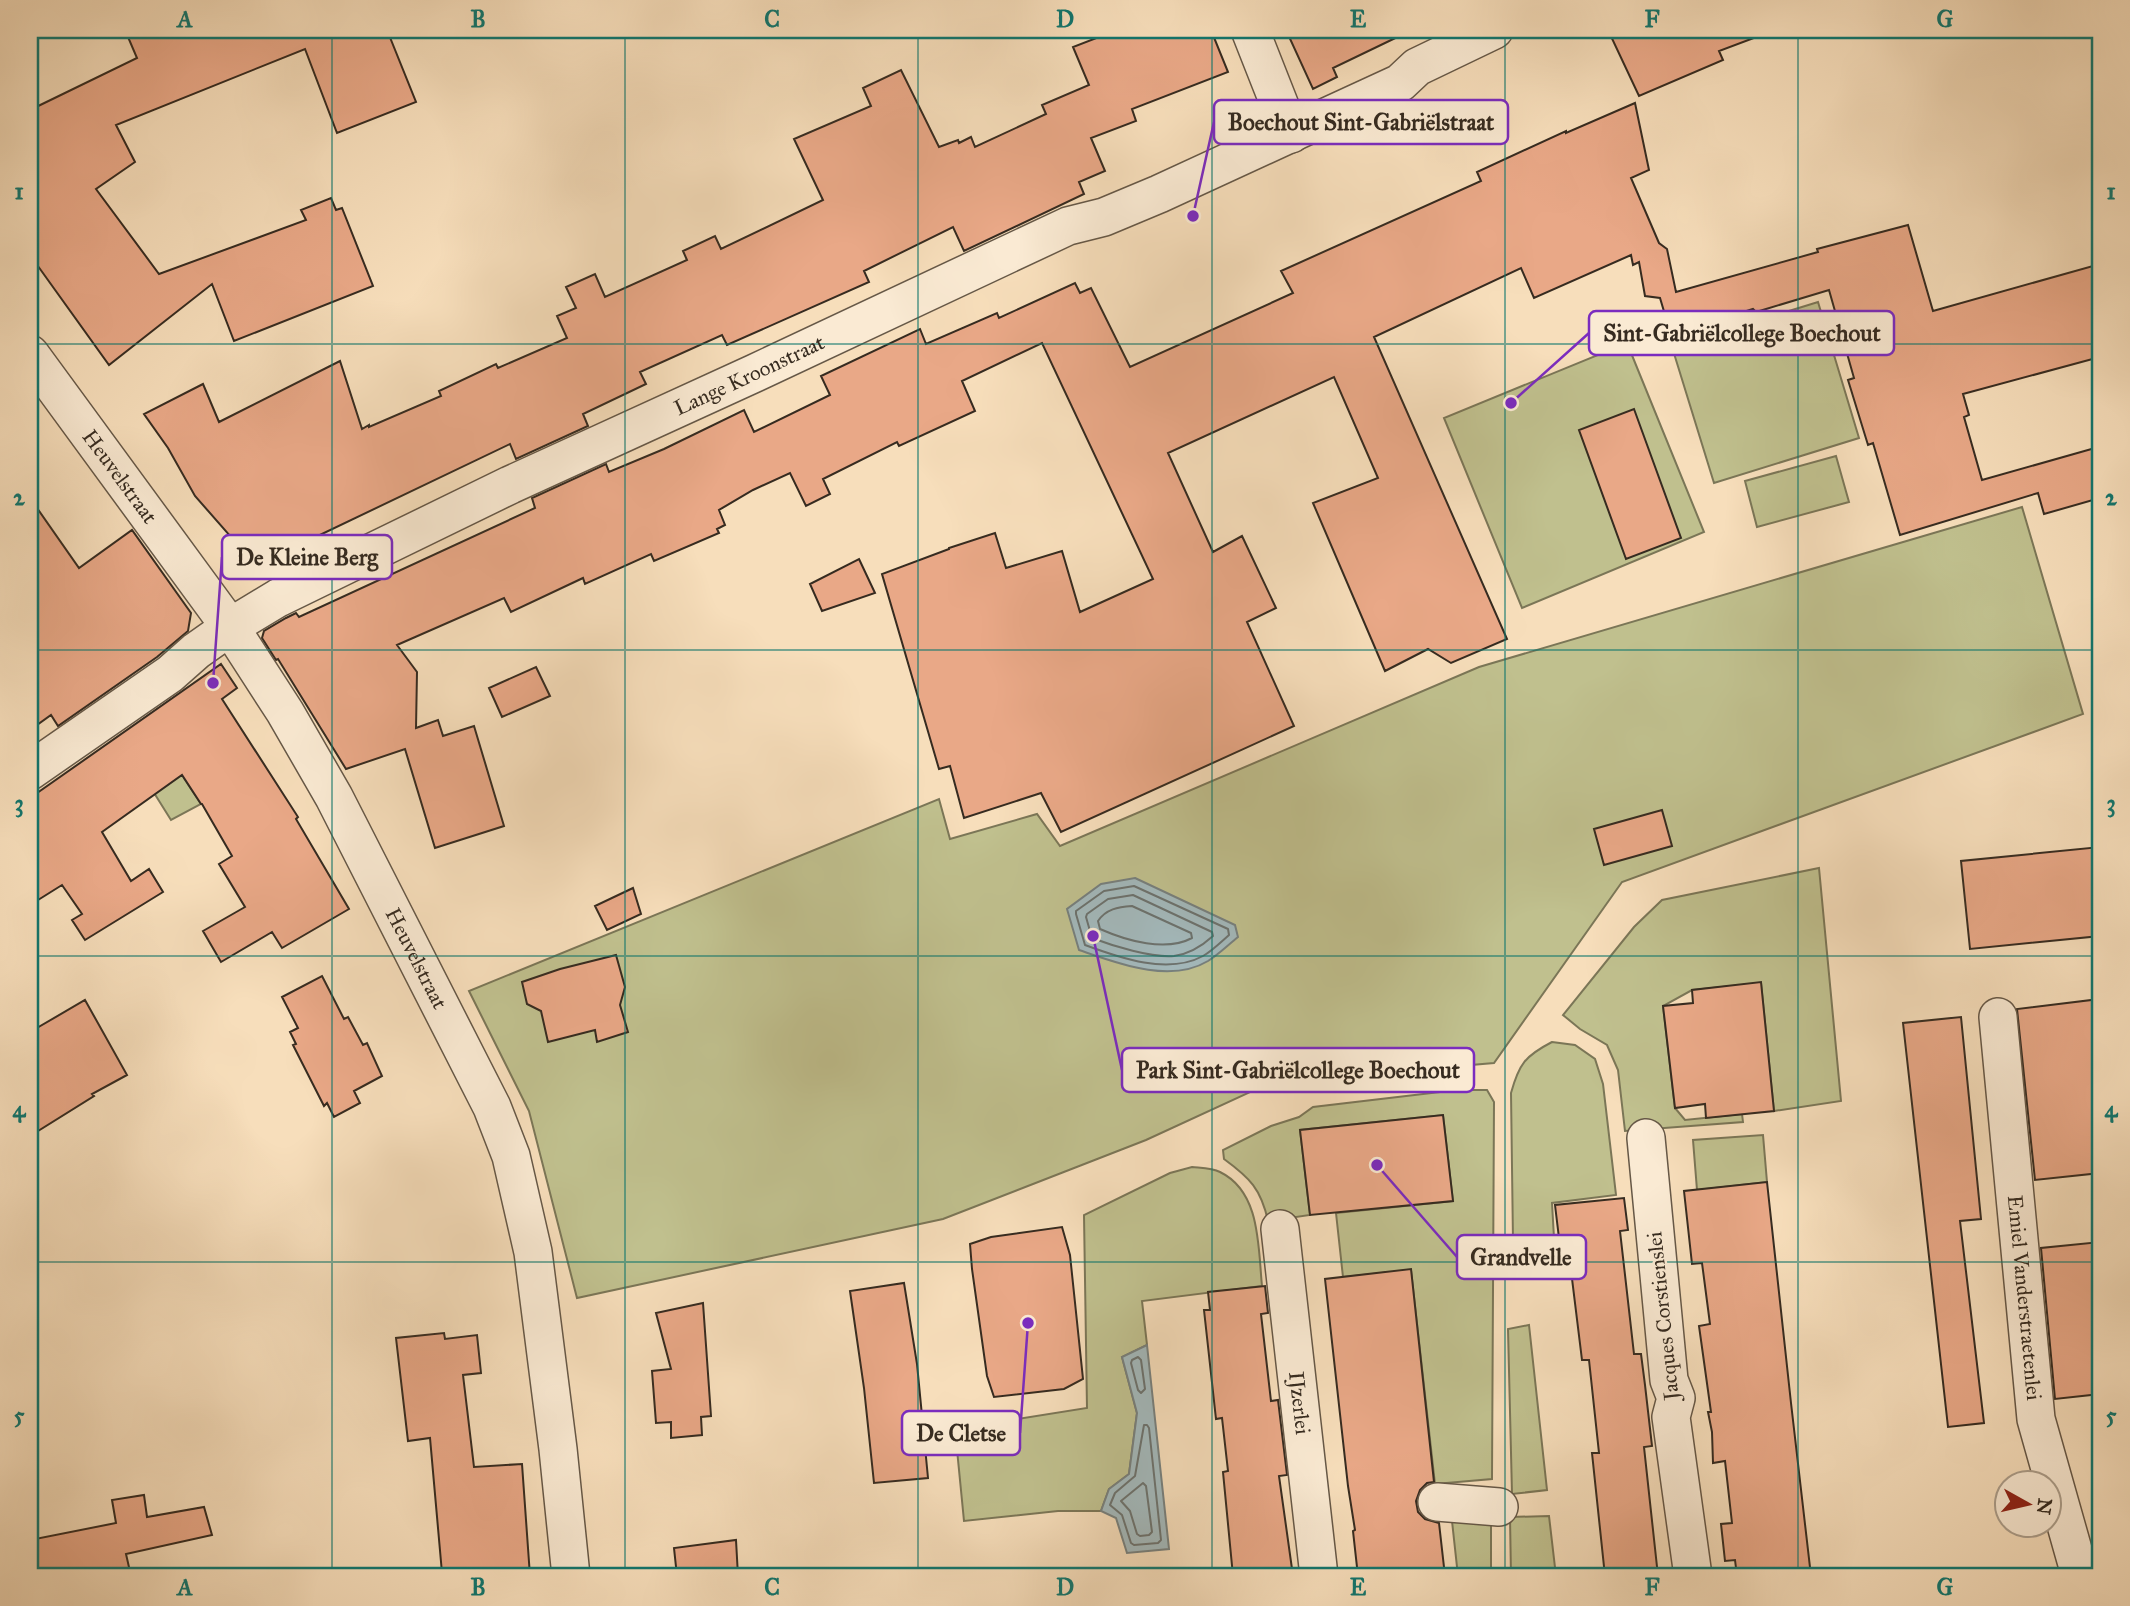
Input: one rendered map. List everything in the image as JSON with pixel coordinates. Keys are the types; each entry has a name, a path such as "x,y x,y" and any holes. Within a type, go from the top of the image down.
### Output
{"street":[{"path":"1250,30 1291,134"},
{"name":"Lange Kroonstraat","path":"30,771 170,674 230,627 278,598 510,485 1068,226 1104,218 1291,134 1400,83 1417,66 1494,30"},
{"name":"Heuvelstraat","path":"30,354 230,627 285,712 334,797 492,1107 511,1156 531,1244 542,1316 571,1576"},
{"name":"Emiel Vanderstraetenlei","path":"1998,1017 2036,1419 2084,1567"},
{"name":"Jacques Corstienslei","path":"1646,1138 1669,1380 1676,1398 1671,1417 1693,1576"},
{"name":"IJzerlei","path":"1280,1229 1319,1576"},
{"path":"1437,1502 1499,1507"}],"green space":[{"path":"1818,302 1859,438 1714,483 1672,347"},
{"path":"1627,343 1704,532 1522,608 1444,418"},
{"path":"1836,456 1849,502 1757,527 1745,481"},
{"path":"2022,507 2083,714 1622,882 1494,1063 1272,1082 1146,1140 943,1219 577,1298 529,1111 469,991 939,799 950,839 1037,814 1060,846 1479,667"},
{"path":"175,732 184,778 201,804 171,820 119,737"},
{"path":"1819,868 1841,1101 1774,1111 1761,983 1692,990 1663,1006 1675,1108 1685,1120 1742,1114 1743,1122 1625,1131 1618,1070 1607,1045 1563,1015 1634,927 1662,900"},
{"path":"1552,1042 1575,1045 1595,1059 1603,1084 1616,1195 1552,1203 1554,1238 1513,1241 1511,1093 1524,1062"},
{"path":"1457,1090 1487,1090 1494,1102 1492,1479 1435,1484 1411,1270 1343,1277 1336,1213 1453,1201 1443,1115 1300,1130 1310,1215 1268,1221 1258,1192 1241,1172 1224,1159 1223,1150 1271,1126 1299,1117 1313,1107"},
{"path":"1763,1135 1767,1182 1697,1190 1693,1140"},
{"path":"1192,1167 1220,1172 1233,1181 1243,1193 1255,1222 1262,1286 1142,1301 1147,1345 1122,1357 1137,1413 1129,1474 1109,1489 1101,1511 1058,1511 964,1521 955,1429 1087,1408 1084,1215 1170,1173"},
{"path":"1529,1325 1547,1490 1512,1494 1508,1329"},
{"path":"1491,1513 1491,1576 1458,1576 1452,1521"},
{"path":"1549,1516 1556,1576 1511,1576 1510,1517"}],"water":[{"path":"1135,878 1235,925 1238,937 1208,961 1177,971 1144,969 1079,950 1067,909 1101,884"},
{"path":"1147,1345 1169,1549 1127,1553 1116,1518 1101,1511 1109,1489 1129,1474 1137,1413 1122,1357"}],"building":[{"path":"125,30 387,30 416,102 337,133 305,49 116,125 135,162 96,189 159,274 306,220 301,210 331,198 336,210 342,208 373,286 234,341 212,284 109,365 30,255 30,110 137,58"},
{"path":"1117,30 1211,30 1228,72 1132,109 1136,121 1091,138 1105,171 1079,182 1084,194 964,251 953,227 864,271 869,282 727,345 722,335 640,372 646,384 583,414 588,426 516,459 510,444 258,562 246,559 232,538 195,496 168,448 144,414 203,384 219,422 340,361 362,429 369,427 441,396 439,391 496,364 498,368 567,338 557,316 576,308 566,287 595,274 605,297 687,260 683,251 715,236 721,249 823,200 794,139 871,106 863,88 901,70 939,147 958,140 959,143 971,137 975,147 1046,114 1042,105 1089,85 1073,47"},
{"path":"1286,30 1412,30 1333,68 1337,77 1313,89"},
{"path":"1608,30 1767,30 1767,33 1719,51 1723,60 1639,96"},
{"path":"1635,103 1649,170 1631,178 1659,243 1667,249 1676,292 1818,252 1817,249 1908,225 1933,311 2100,264 2100,357 1963,394 1969,415 1964,417 1982,480 2095,448 2100,468 2100,498 2044,514 2038,493 1900,535 1873,443 1868,445 1848,380 1854,378 1829,290 1756,312 1753,309 1671,335 1660,298 1645,296 1639,262 1633,265 1631,255 1534,298 1521,268 1374,337 1507,639 1451,663 1428,649 1385,671 1313,503 1378,478 1334,377 1168,453 1213,552 1242,536 1276,608 1247,622 1294,726 1061,832 1041,793 964,818 950,766 939,769 882,574 995,533 1006,568 1062,551 1080,612 1153,579 1042,343 962,381 975,411 899,446 897,442 823,479 830,494 806,506 790,473 719,510 725,525 717,529 719,533 654,561 651,554 585,584 583,578 511,612 504,598 397,645 417,672 416,728 438,720 443,736 474,726 504,826 435,848 405,749 346,769 278,659 276,660 262,638 264,631 296,613 299,617 535,508 532,498 606,464 609,472 744,410 754,432 830,395 821,376 920,329 926,344 997,313 999,318 1075,283 1080,293 1091,288 1130,367 1293,293 1281,271 1481,181 1477,172"},
{"path":"1634,409 1681,538 1626,559 1579,430"},
{"path":"30,498 79,568 132,530 191,613 188,631 157,657 58,726 51,715 30,730"},
{"path":"859,559 875,593 822,611 810,584"},
{"path":"221,664 237,688 222,699 298,817 296,819 349,909 282,948 272,932 221,962 203,931 245,907 219,864 232,856 182,775 102,832 131,881 149,869 163,892 85,940 72,920 82,914 62,885 30,905 30,798"},
{"path":"536,667 550,696 502,717 489,688"},
{"path":"1662,810 1672,846 1604,865 1594,829"},
{"path":"2100,847 2100,936 1970,949 1961,861"},
{"path":"633,888 641,914 607,930 595,906"},
{"path":"616,955 625,987 620,1005 628,1032 597,1042 595,1030 548,1042 541,1011 527,1004 522,982"},
{"path":"322,976 344,1019 348,1017 363,1045 367,1043 382,1076 354,1091 360,1103 334,1117 327,1103 324,1106 293,1045 296,1044 290,1032 298,1028 282,997"},
{"path":"1761,982 1774,1111 1706,1118 1705,1104 1675,1108 1663,1006 1693,1003 1692,990"},
{"path":"2100,999 2100,1173 2035,1180 2017,1009"},
{"path":"85,1000 127,1075 92,1094 94,1096 30,1136 30,1032"},
{"path":"1961,1017 1981,1219 1960,1221 1984,1423 1948,1427 1903,1023"},
{"path":"1443,1115 1453,1201 1310,1215 1300,1130"},
{"path":"1767,1182 1811,1576 1737,1576 1735,1560 1725,1561 1721,1524 1732,1523 1725,1461 1713,1463 1708,1412 1711,1412 1699,1326 1710,1324 1702,1263 1692,1264 1684,1191"},
{"path":"1624,1198 1628,1230 1620,1231 1634,1354 1641,1354 1652,1446 1644,1447 1658,1576 1605,1576 1592,1453 1599,1453 1589,1360 1582,1360 1567,1238 1559,1238 1555,1205"},
{"path":"1062,1227 1070,1255 1083,1379 1064,1389 994,1397 987,1376 970,1244 991,1237"},
{"path":"2100,1242 2100,1394 2055,1399 2041,1248"},
{"path":"1411,1269 1434,1482 1427,1483 1420,1490 1416,1501 1418,1512 1425,1519 1439,1523 1445,1576 1358,1576 1325,1279"},
{"path":"904,1283 917,1364 928,1478 874,1483 850,1291"},
{"path":"1265,1286 1268,1313 1261,1314 1271,1401 1278,1400 1287,1475 1279,1476 1293,1576 1233,1576 1223,1472 1228,1471 1222,1418 1216,1419 1204,1310 1210,1310 1208,1292"},
{"path":"703,1303 711,1416 701,1417 702,1435 671,1438 671,1422 656,1423 652,1371 671,1369 656,1313"},
{"path":"444,1333 445,1339 477,1335 481,1373 463,1375 474,1467 522,1464 530,1576 483,1576 482,1569 442,1573 430,1438 408,1441 396,1338"},
{"path":"144,1495 147,1517 204,1507 212,1535 126,1554 131,1576 30,1576 30,1540 116,1523 112,1500"},
{"path":"736,1540 738,1576 677,1576 674,1548"}],"place":[{"name":"Boechout Sint-Gabriëlstraat","path":"1193,216"},
{"name":"Sint-Gabriëlcollege Boechout","path":"1511,403"},
{"name":"De Kleine Berg","path":"213,683"},
{"name":"Park Sint-Gabriëlcollege Boechout","path":"1093,936"},
{"name":"Grandvelle","path":"1377,1165"},
{"name":"De Cletse","path":"1028,1323"}]}
